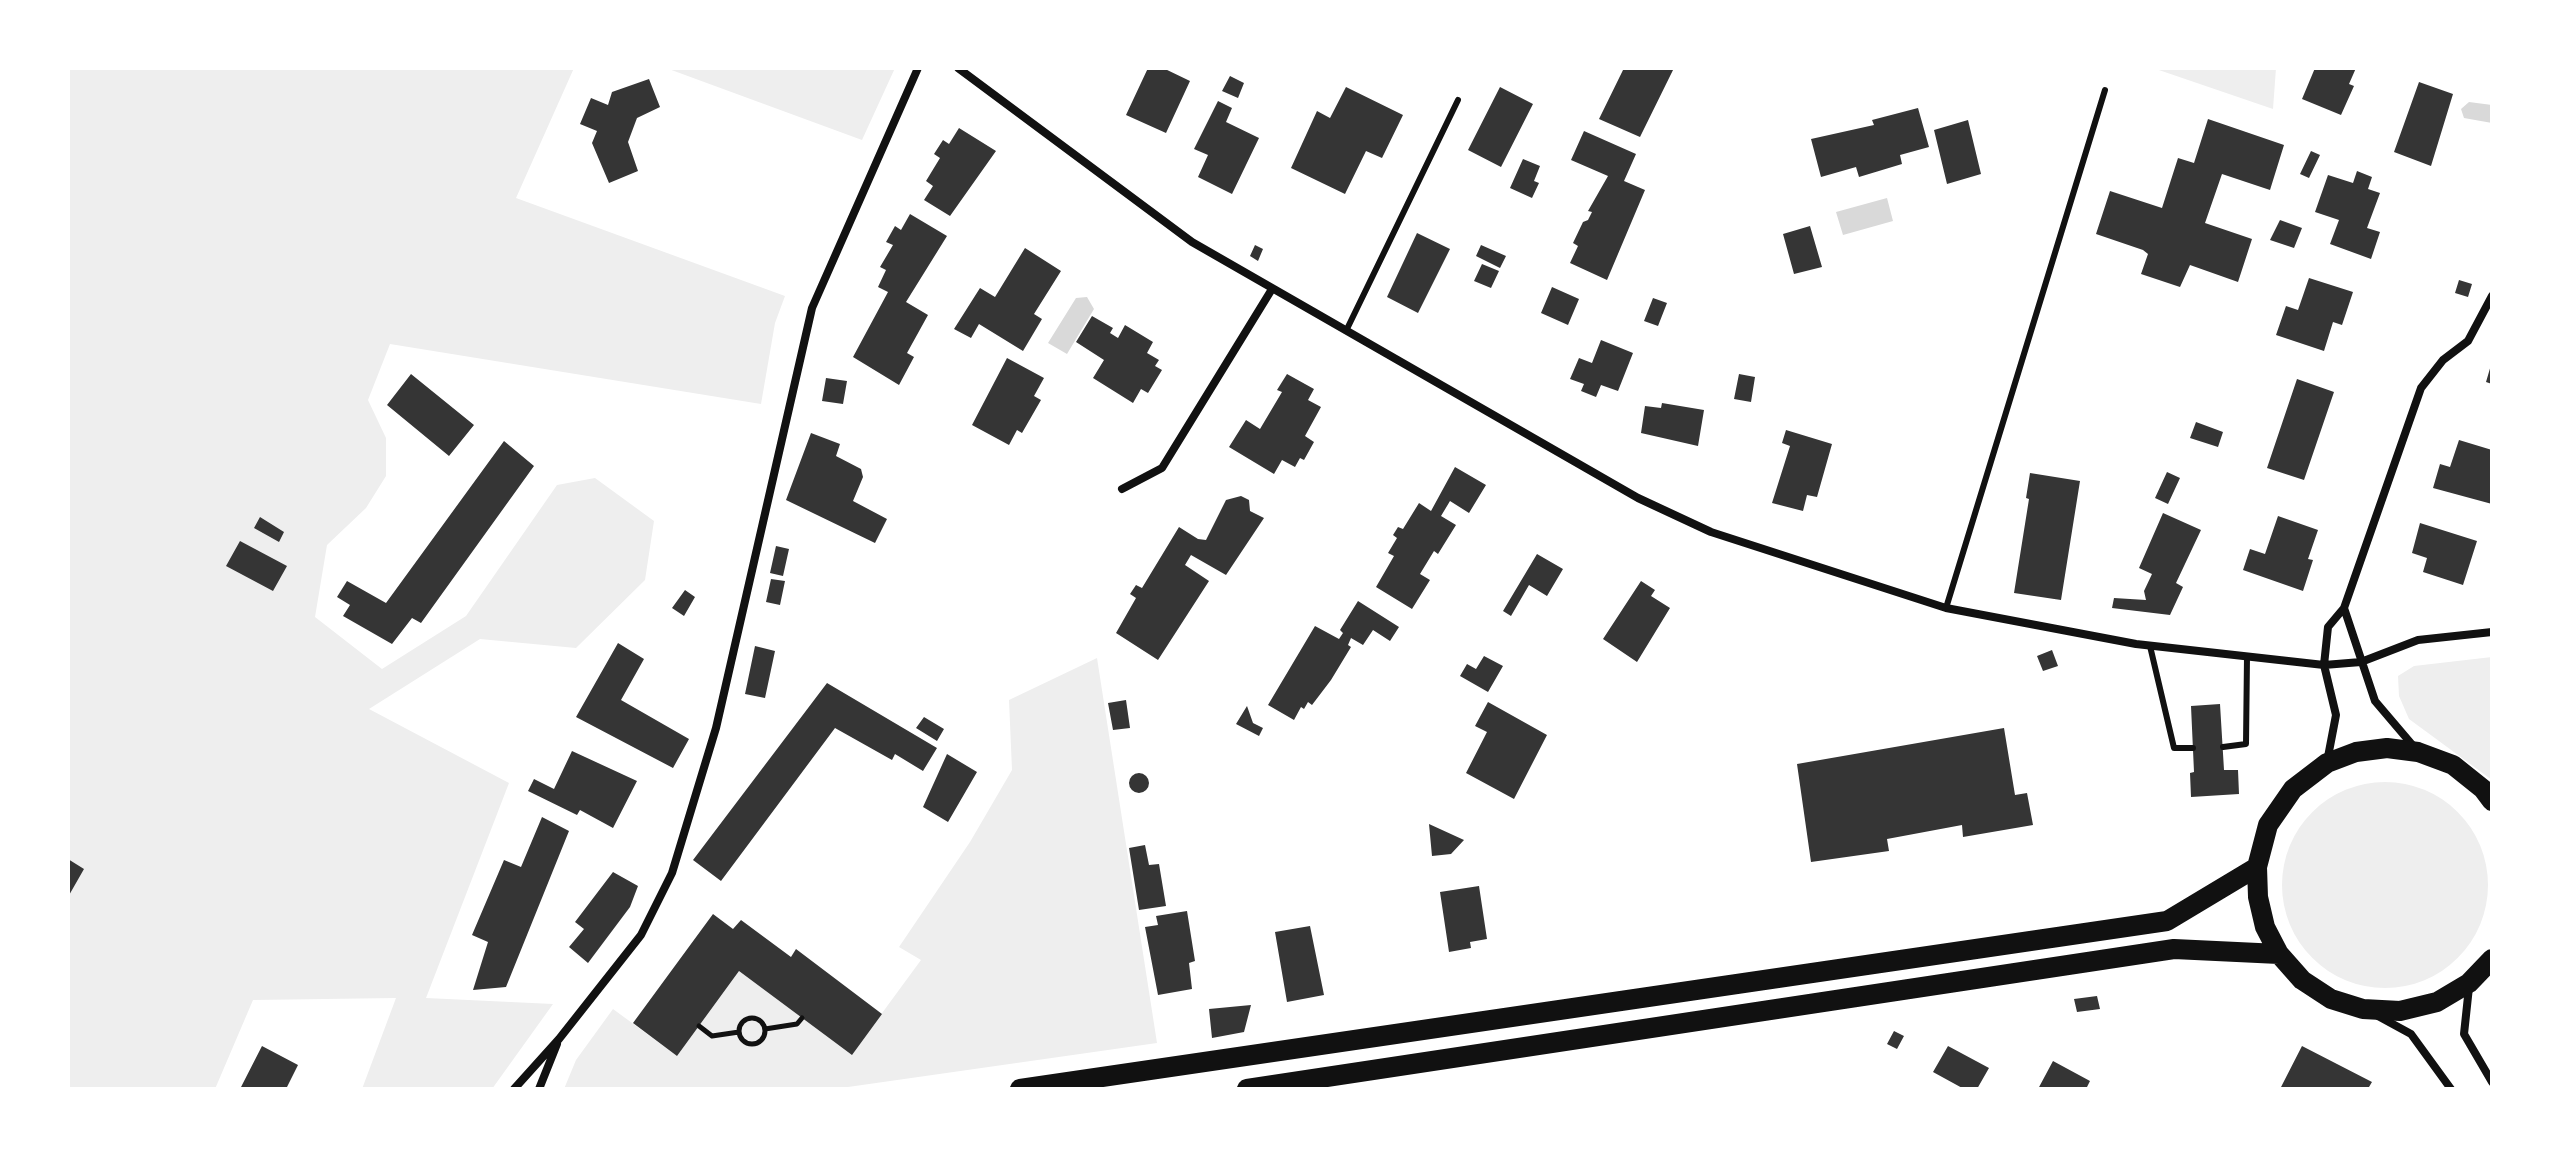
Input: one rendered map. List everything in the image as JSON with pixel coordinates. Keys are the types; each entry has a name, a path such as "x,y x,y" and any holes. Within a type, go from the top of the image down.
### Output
{"main road":[{"path":"2492,801 2483,789 2453,765 2418,752 2387,748 2356,752 2327,763 2293,789 2268,825 2257,867 2258,897 2265,927 2279,954 2302,980 2331,999 2363,1009 2400,1011 2437,1002 2469,983 2492,959"},
{"path":"1020,1089 2167,921 2257,867"},
{"path":"1247,1089 2174,949 2279,954"}],"street":[{"path":"514,1089 559,1039 641,935 672,873 716,728 812,308 918,68"},
{"path":"958,68 1192,242 1638,498 1711,532 1946,608 2150,646 2324,665 2361,662 2418,640 2492,632"},
{"path":"1122,489 1162,468 1272,289"},
{"path":"2327,763 2336,715 2324,665 2328,627 2344,608 2421,388 2443,360 2468,341 2492,296"},
{"path":"2344,608 2375,701 2418,752"},
{"path":"2469,983 2464,1034 2492,1082"},
{"path":"2363,1009 2411,1034 2451,1089"},
{"path":"539,1089 559,1039"}],"lane":[{"path":"1946,608 2105,90"},
{"path":"1346,331 1458,100"},
{"path":"2150,646 2174,748 2193,748"},
{"path":"2223,747 2246,744 2247,657"}],"path":[{"path":"748,1018 761,1022 765,1029 763,1038 753,1044 745,1042 739,1032 741,1023 748,1018"},
{"path":"765,1029 797,1024 802,1018"},
{"path":"699,1026 712,1036 739,1032"}],"shaded area":[{"path":"68,68 574,68 516,198 785,296 775,323 761,404 390,344 368,400 386,438 386,476 366,508 327,545 315,617 382,669 466,616 557,485 595,478 654,521 645,580 576,648 480,639 369,709 509,783 426,998 553,1004 492,1089 362,1089 396,998 253,1000 215,1089 68,1089"},
{"path":"666,68 895,68 862,140"},
{"path":"2153,68 2276,68 2273,109"},
{"path":"2469,102 2492,105 2492,123 2464,118 2461,109"},
{"path":"1887,198 1893,221 1843,235 1836,212"},
{"path":"1087,297 1094,309 1067,354 1048,343 1076,298"},
{"path":"2492,657 2492,780 2409,719 2399,696 2398,676 2414,666"},
{"path":"1097,658 1157,1043 834,1089 564,1089 576,1060 613,1009 677,1056 739,971 852,1054 921,960 899,947 970,842 1012,770 1009,700"},
{"path":"2385,782 2424,790 2458,812 2480,846 2488,885 2480,924 2458,958 2424,980 2385,988 2346,980 2312,958 2290,924 2282,885 2290,846 2312,812 2346,790"}],"building":[{"path":"1148,68 1163,68 1190,81 1166,133 1126,115"},
{"path":"1624,68 1674,68 1640,137 1599,119"},
{"path":"2315,68 2356,68 2349,84 2354,86 2341,115 2302,99"},
{"path":"1230,76 1244,83 1238,98 1222,91"},
{"path":"649,79 660,107 637,118 628,142 638,171 609,183 592,143 597,131 580,124 591,98 608,105 612,92"},
{"path":"2419,82 2453,94 2431,166 2394,152"},
{"path":"1346,87 1403,115 1382,158 1366,151 1345,194 1291,168 1317,111 1330,118"},
{"path":"1500,87 1533,104 1501,167 1468,150"},
{"path":"1218,101 1232,108 1226,122 1259,138 1232,194 1198,177 1208,155 1194,149"},
{"path":"1918,108 1929,147 1900,155 1902,164 1859,177 1856,167 1821,177 1811,139 1874,125 1872,120"},
{"path":"2208,119 2284,145 2270,190 2222,174 2205,223 2252,239 2238,282 2190,265 2180,287 2141,274 2148,254 2143,250 2096,234 2110,191 2162,208 2178,158 2194,163"},
{"path":"1968,120 1981,174 1947,184 1934,130"},
{"path":"959,128 996,151 950,216 924,200 933,186 926,181 940,158 934,154 943,140 949,144"},
{"path":"1584,131 1636,154 1624,181 1645,190 1607,280 1570,263 1578,246 1573,243 1583,222 1588,220 1592,212 1588,211 1608,176 1571,160"},
{"path":"2311,151 2320,155 2309,178 2300,174"},
{"path":"1523,159 1540,166 1534,181 1539,183 1532,198 1510,188"},
{"path":"2357,171 2372,177 2368,189 2380,193 2367,228 2380,232 2371,259 2330,244 2339,220 2315,212 2328,175 2353,183"},
{"path":"910,214 947,236 906,302 928,315 907,353 914,357 899,385 853,357 888,292 878,287 886,270 880,267 893,245 886,242 895,226 901,230"},
{"path":"2280,220 2302,228 2294,248 2270,240"},
{"path":"1810,226 1822,267 1794,274 1783,234"},
{"path":"1417,233 1450,249 1418,313 1387,297"},
{"path":"1255,245 1263,249 1258,261 1250,256"},
{"path":"1481,245 1506,256 1500,268 1476,256"},
{"path":"1025,248 1061,271 1034,314 1042,319 1023,351 979,324 971,338 954,329 980,288 995,297"},
{"path":"1482,264 1499,271 1491,288 1474,281"},
{"path":"2309,278 2353,292 2342,325 2333,322 2324,351 2276,335 2286,306 2298,310"},
{"path":"2459,280 2472,284 2468,297 2455,293"},
{"path":"1552,287 1579,299 1568,325 1541,313"},
{"path":"1653,298 1667,303 1658,326 1644,321"},
{"path":"1092,316 1113,328 1110,333 1118,338 1125,325 1153,342 1147,353 1159,360 1155,366 1162,370 1148,393 1141,389 1133,403 1093,378 1104,360 1076,342"},
{"path":"1601,340 1633,353 1618,391 1601,385 1596,397 1581,391 1584,384 1570,379 1579,358 1592,363"},
{"path":"1007,358 1044,378 1034,396 1041,400 1022,433 1017,430 1009,445 972,425"},
{"path":"2492,366 2492,384 2486,382"},
{"path":"411,374 474,425 449,456 387,405"},
{"path":"1287,374 1314,389 1308,400 1321,407 1305,436 1314,442 1304,460 1300,458 1295,467 1282,460 1274,474 1229,447 1246,420 1260,429 1282,392 1277,390"},
{"path":"1739,374 1755,377 1751,402 1734,399"},
{"path":"826,378 847,381 843,404 822,401"},
{"path":"2297,379 2334,392 2304,480 2267,468"},
{"path":"1662,403 1704,410 1698,446 1641,433 1645,406 1661,408"},
{"path":"2196,422 2223,432 2218,447 2190,438"},
{"path":"1786,430 1832,444 1817,497 1807,495 1803,511 1772,503 1790,446 1782,443"},
{"path":"811,433 840,444 836,456 861,469 863,477 853,501 887,519 875,543 786,500"},
{"path":"2459,440 2492,450 2492,504 2433,488 2440,464 2450,467"},
{"path":"504,441 534,466 421,623 412,618 392,644 343,616 350,605 337,597 347,581 386,603"},
{"path":"1455,467 1486,485 1469,513 1450,501 1441,516 1456,525 1438,554 1434,551 1420,574 1430,580 1412,609 1376,587 1394,556 1388,553 1397,538 1393,535 1398,527 1403,529 1419,503 1431,511"},
{"path":"2167,472 2180,478 2168,504 2155,498"},
{"path":"2030,473 2080,481 2061,600 2014,593 2029,499 2026,498"},
{"path":"1241,496 1249,500 1250,511 1264,518 1226,575 1191,555 1185,565 1209,581 1158,660 1116,633 1136,598 1130,594 1136,585 1142,588 1179,527 1198,539 1206,540 1226,500"},
{"path":"2163,513 2201,530 2176,583 2183,587 2170,615 2112,608 2114,598 2146,600 2144,591 2152,574 2139,568"},
{"path":"2278,516 2318,530 2308,559 2313,560 2303,591 2243,570 2250,549 2265,554"},
{"path":"260,517 284,532 279,542 254,528"},
{"path":"2420,523 2477,541 2463,585 2423,572 2427,558 2412,553"},
{"path":"240,541 287,566 273,591 226,566"},
{"path":"776,546 789,549 783,576 770,573"},
{"path":"1537,554 1563,569 1547,596 1529,585 1511,616 1503,611"},
{"path":"771,579 785,581 780,605 766,602"},
{"path":"1641,581 1655,590 1651,596 1670,608 1637,662 1603,639"},
{"path":"685,590 695,597 684,616 672,608"},
{"path":"1358,601 1399,627 1390,641 1373,630 1363,645 1351,638 1348,645 1351,647 1331,680 1312,705 1308,702 1304,709 1301,707 1294,720 1268,705 1315,626 1339,639 1343,633 1340,630"},
{"path":"618,643 644,659 621,700 689,739 673,768 576,717"},
{"path":"755,646 775,651 765,698 745,694"},
{"path":"2052,650 2058,666 2043,671 2037,656"},
{"path":"1484,656 1503,666 1488,692 1460,676 1467,664 1476,669"},
{"path":"827,683 937,748 923,771 895,754 892,760 835,728 721,881 693,860"},
{"path":"1126,700 1130,728 1113,730 1108,703"},
{"path":"1488,702 1547,735 1514,799 1466,773 1487,732 1475,726"},
{"path":"2220,704 2224,770 2238,770 2239,794 2191,797 2190,773 2194,772 2191,706"},
{"path":"1247,706 1253,723 1263,728 1259,736 1236,724"},
{"path":"924,717 944,729 937,741 916,728"},
{"path":"2004,728 2015,795 2027,793 2033,825 1963,837 1962,825 1887,839 1889,851 1811,862 1797,764"},
{"path":"572,751 637,781 613,828 580,810 577,815 528,791 534,779 554,789"},
{"path":"947,754 977,772 948,822 923,807"},
{"path":"1139,773 1146,776 1149,783 1146,790 1139,793 1132,790 1129,783 1132,776"},
{"path":"542,817 569,831 506,987 473,990 488,942 472,935 504,860 521,867"},
{"path":"1429,824 1464,840 1451,854 1432,856"},
{"path":"1145,845 1149,865 1159,864 1166,906 1139,910 1129,848"},
{"path":"68,859 84,869 68,897"},
{"path":"613,872 638,886 630,907 588,963 569,947 584,929 575,922"},
{"path":"1479,886 1487,939 1470,942 1471,948 1449,952 1440,892"},
{"path":"1187,911 1195,961 1189,963 1192,989 1158,995 1145,927 1158,925 1156,916"},
{"path":"713,914 733,929 741,920 791,957 796,949 882,1014 852,1055 739,971 677,1056 633,1023"},
{"path":"1310,926 1324,995 1287,1002 1275,932"},
{"path":"2097,996 2100,1009 2077,1012 2074,999"},
{"path":"1251,1005 1244,1032 1212,1038 1209,1009"},
{"path":"1894,1031 1904,1036 1897,1049 1887,1044"},
{"path":"262,1046 298,1065 286,1089 240,1089"},
{"path":"1948,1046 1989,1068 1977,1089 1964,1089 1933,1072"},
{"path":"2302,1046 2372,1082 2369,1087 2373,1089 2280,1089"},
{"path":"2053,1061 2090,1081 2086,1089 2038,1089"}]}
